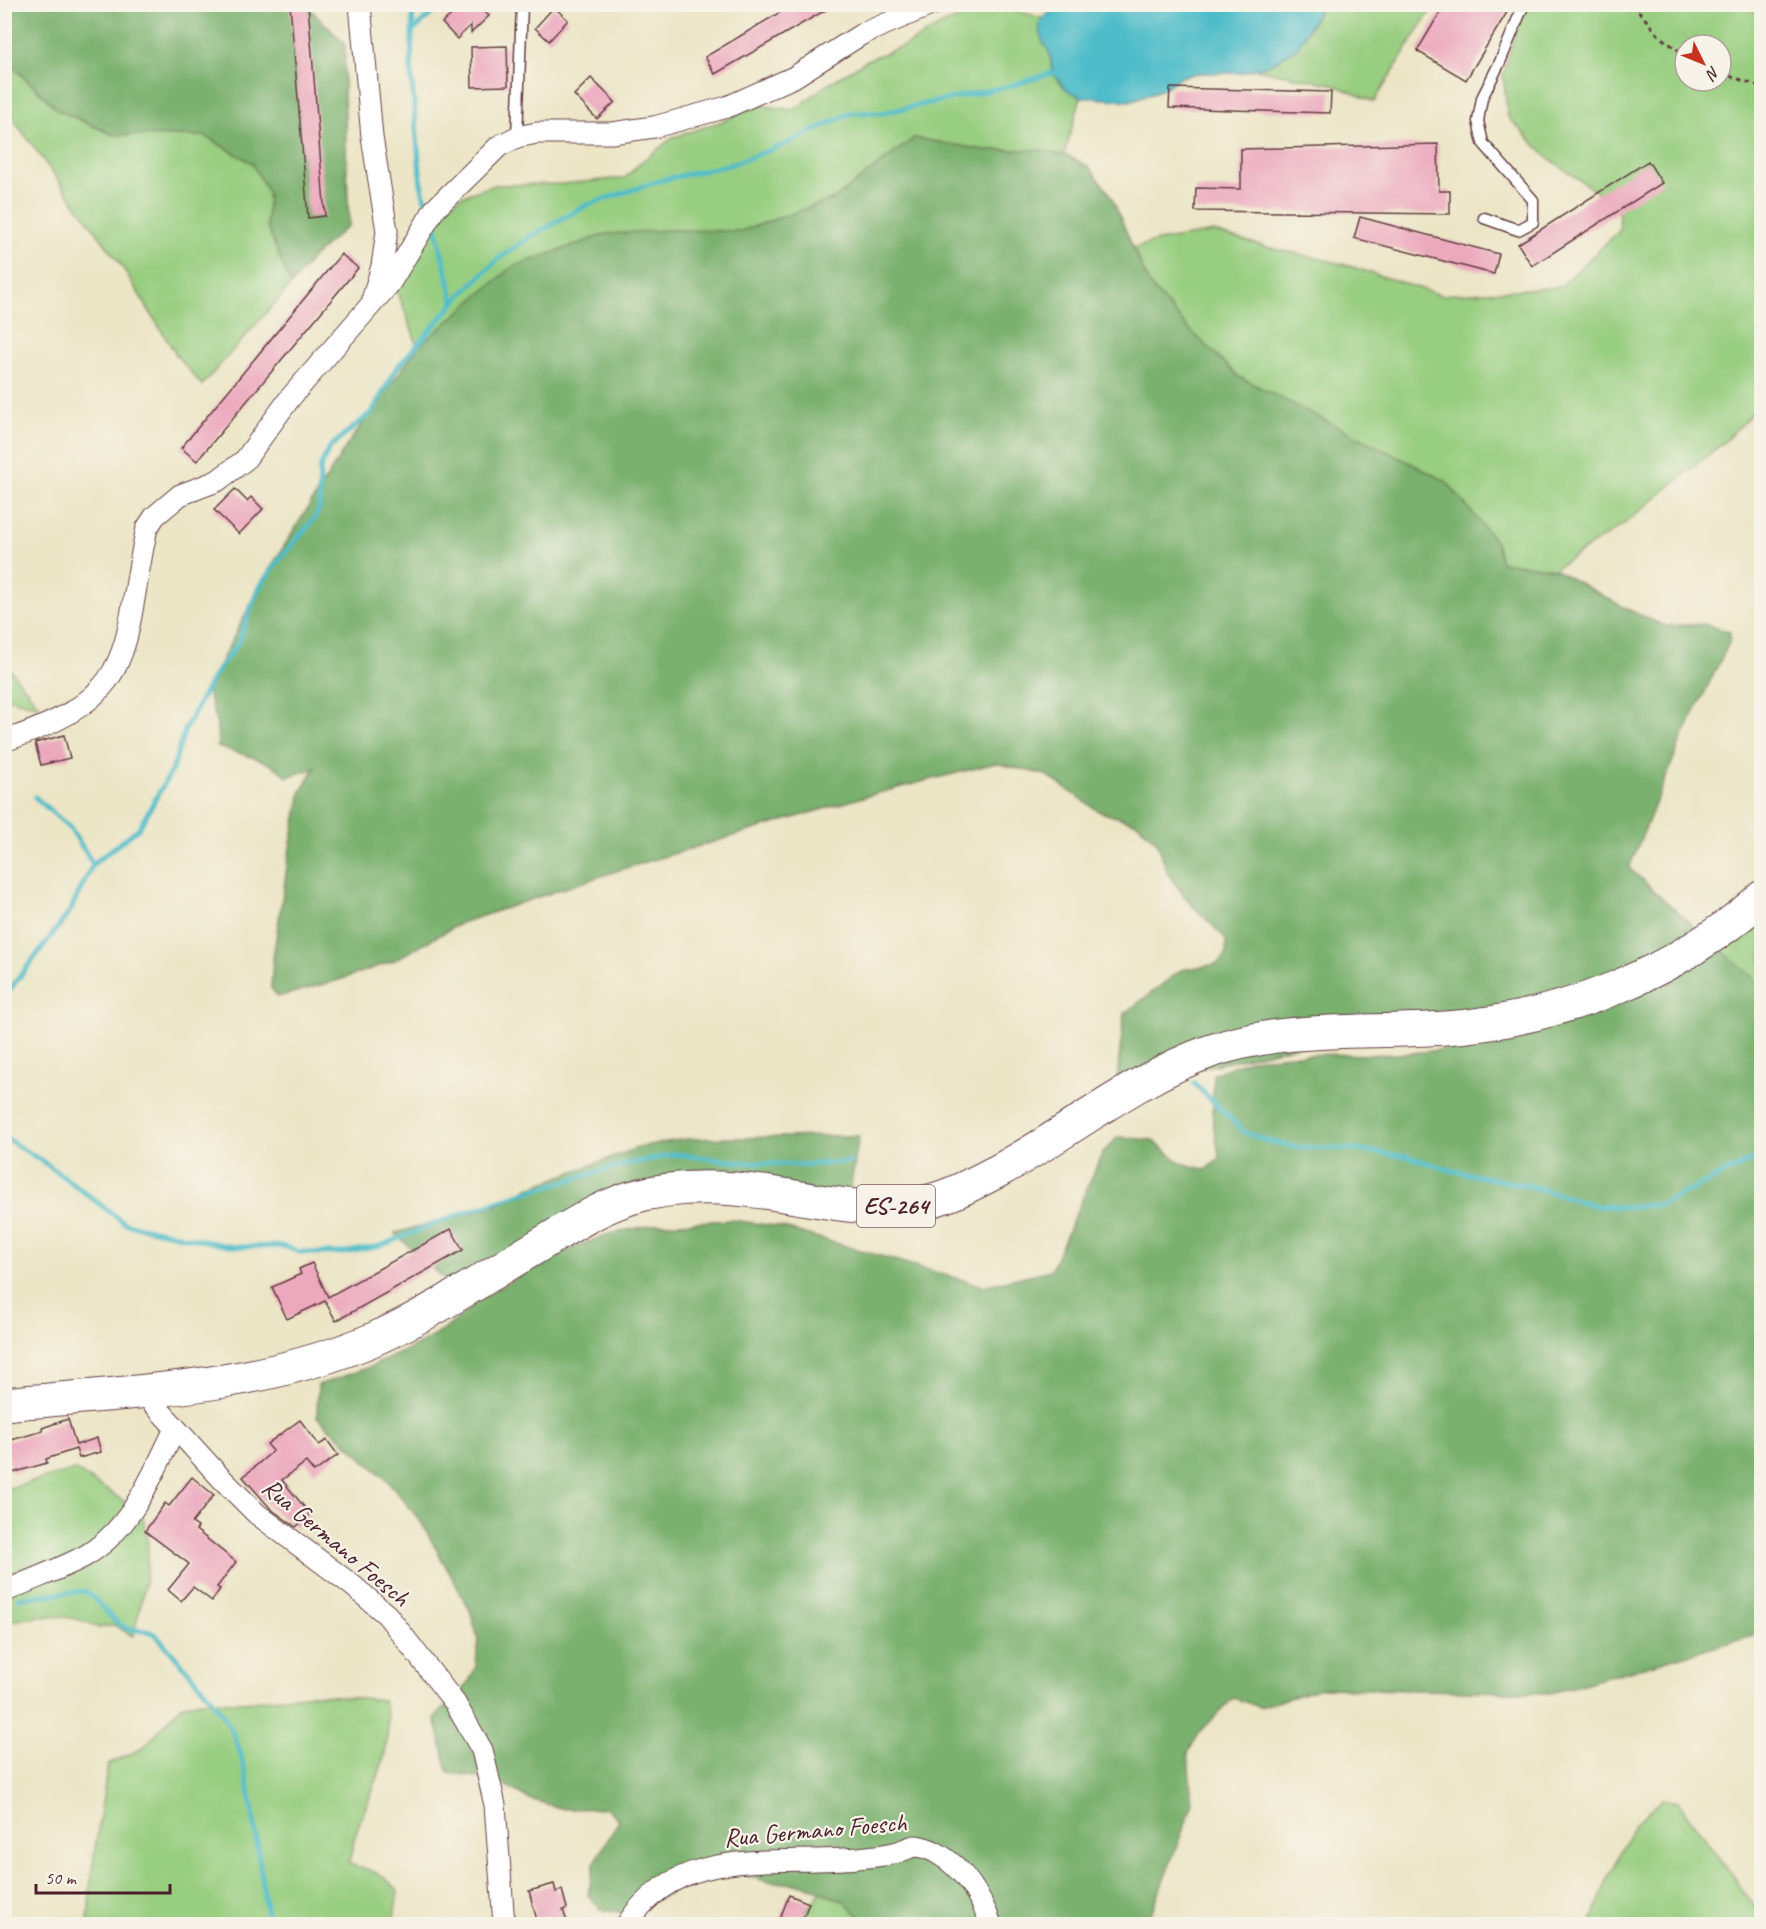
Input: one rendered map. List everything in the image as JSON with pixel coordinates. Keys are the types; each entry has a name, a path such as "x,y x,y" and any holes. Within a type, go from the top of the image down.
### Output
{"main road":[{"name":"ES-264","path":"4,1404 249,1378 312,1362 372,1340 436,1309 595,1211 632,1197 713,1186 866,1207 918,1204 952,1194 1028,1155 1140,1085 1204,1054 1249,1039 1299,1032 1442,1028 1502,1022 1577,1001 1655,970 1729,927 1761,897"}],"street":[{"path":"360,4 372,137 387,231 382,266 370,308"},
{"path":"4,741 47,726 70,715 102,688 115,671 124,653 147,528 155,516 180,495 217,481 245,460 290,398 370,308 400,269 434,210 481,161 499,146 518,137 537,133 612,133 654,127 727,107 794,77 862,34 933,4"},
{"name":"Rua Germano Foesch","path":"141,1390 175,1429 257,1514 352,1585 387,1615 455,1703 482,1750 495,1805 504,1924"},
{"path":"4,1592 87,1555 111,1537 137,1503 175,1429"},
{"name":"Rua Germano Foesch","path":"627,1924 658,1889 681,1877 723,1865 762,1859 855,1858 892,1854 916,1846 936,1852 956,1868 973,1886 991,1924"}],"lane":[{"path":"518,137 522,4"},
{"path":"1484,218 1518,230 1533,222 1535,216 1533,200 1483,143 1478,121 1482,98 1524,4"}],"path":[{"path":"1634,4 1660,37 1673,46"},
{"path":"1733,77 1761,87"}],"green space":[{"path":"4,5 306,5 345,44 344,92 349,225 314,256 291,285 267,226 268,193 252,163 205,136 114,135 58,110 5,58"},
{"path":"996,5 1042,18 1041,34 1049,52 1055,77 1065,88 1081,97 1064,155 1040,150 984,150 914,138 834,199 741,231 667,230 512,267 418,347 393,279 410,236 462,196 495,185 562,184 625,178 641,162 674,137 726,120 759,105 794,110 825,86 867,60 906,45 944,24"},
{"path":"1322,5 1434,5 1374,102 1332,84 1255,69 1280,59 1297,46"},
{"path":"1524,5 1752,5 1761,26 1761,404 1724,442 1623,525 1554,569 1500,562 1496,542 1446,481 1239,377 1188,328 1149,284 1134,248 1158,241 1214,232 1343,264 1441,295 1560,287 1620,230 1618,207 1548,158 1508,117 1503,74"},
{"path":"4,58 58,110 113,135 205,136 252,163 268,193 267,226 291,285 202,385 177,356 123,268 5,108"},
{"path":"914,138 984,150 1040,150 1068,156 1088,166 1110,194 1149,284 1188,328 1239,377 1446,481 1496,542 1501,562 1554,569 1627,609 1665,626 1705,624 1730,632 1729,643 1682,738 1629,868 1699,931 1569,994 1374,1028 1116,1088 1124,1014 1181,970 1217,964 1226,955 1226,939 1189,902 1168,874 1157,842 1137,823 1100,812 1046,775 996,763 870,795 616,871 461,923 393,961 339,980 278,997 271,988 273,958 290,848 301,791 315,768 287,777 264,761 218,747 217,725 207,689 263,580 347,445 418,347 512,267 606,234 667,230 741,231 834,199"},
{"path":"5,663 39,706 5,698"},
{"path":"1761,916 1761,984 1720,949"},
{"path":"1720,949 1761,984 1761,1634 1551,1693 1321,1688 1260,1707 1233,1698 1200,1732 1188,1752 1192,1806 1147,1924 867,1924 844,1901 805,1885 766,1881 721,1869 628,1913 602,1910 588,1895 594,1864 619,1820 606,1808 564,1809 529,1799 498,1781 448,1772 435,1718 469,1682 476,1666 478,1638 470,1610 421,1522 389,1482 317,1417 318,1385 370,1367 420,1344 445,1329 488,1294 558,1254 608,1234 658,1224 732,1220 781,1227 983,1286 1051,1270 1102,1154 1118,1137 1152,1140 1181,1163 1206,1170 1220,1158 1213,1122 1213,1074 1245,1061 1275,1056 1412,1053 1495,1041 1534,1032 1610,1006 1684,970"},
{"path":"859,1136 847,1209 681,1194 453,1287 395,1233 495,1206 529,1188 643,1146 685,1139"},
{"path":"75,1470 136,1510 145,1527 148,1557 133,1636 114,1625 99,1628 64,1617 28,1618 5,1623 5,1489"},
{"path":"313,1694 383,1700 388,1732 386,1748 357,1829 349,1864 380,1874 398,1890 393,1924 88,1924 91,1876 108,1764 143,1748 181,1706 200,1701 244,1702"},
{"path":"1662,1799 1678,1802 1761,1915 1761,1924 1591,1924 1605,1885 1634,1825"},
{"path":"821,1892 844,1901 867,1924 796,1924"}],"water":[{"path":"1063,4 1322,5 1297,48 1271,64 1242,73 1198,73 1180,77 1163,89 1130,101 1081,97 1067,90 1053,74 1049,51 1043,43 1039,25 1042,18"}],"building":[{"path":"290,4 308,4 325,216 308,218"},
{"path":"464,4 491,4 484,11 489,16 471,33 471,25 457,39 442,23"},
{"path":"794,4 836,4 715,74 705,57"},
{"path":"1445,4 1512,4 1466,80 1417,51"},
{"path":"554,7 568,20 549,41 535,28"},
{"path":"507,46 508,86 472,87 471,47"},
{"path":"591,78 615,102 597,119 574,95"},
{"path":"1170,88 1331,92 1330,113 1169,108"},
{"path":"1438,144 1439,191 1450,191 1450,214 1195,211 1196,188 1241,189 1241,149"},
{"path":"1648,161 1662,183 1532,266 1518,244"},
{"path":"1360,217 1499,254 1494,274 1354,238"},
{"path":"341,254 358,268 197,461 181,448"},
{"path":"235,489 247,501 251,497 263,509 239,534 214,510"},
{"path":"64,735 70,758 41,765 35,743"},
{"path":"451,1229 463,1250 336,1321 325,1301 287,1319 272,1287 301,1274 299,1269 312,1263 328,1297"},
{"path":"68,1419 76,1445 97,1438 101,1452 79,1458 76,1449 46,1459 47,1463 12,1473 4,1442 43,1431 42,1428"},
{"path":"300,1420 319,1445 327,1440 338,1455 314,1472 306,1462 282,1480 310,1514 296,1527 271,1509 243,1477 273,1451 267,1444"},
{"path":"192,1477 214,1495 192,1523 198,1527 196,1530 236,1562 217,1587 220,1589 212,1601 193,1587 181,1601 168,1590 189,1564 145,1531 165,1503 169,1506"},
{"path":"554,1884 556,1892 562,1890 567,1908 563,1910 568,1924 538,1924 529,1891"},
{"path":"789,1895 809,1903 801,1924 778,1924"}],"waterway":[{"path":"413,4 411,70 421,183 425,200"},
{"path":"412,32 442,4"},
{"path":"4,997 69,913 93,864 139,828 173,768 185,729 215,674 238,643 258,589 278,561 315,518 319,509 320,468 329,448 372,412 396,369 462,294 497,260 528,238 587,205 662,180 732,164 784,145 851,113 882,113 1010,86 1058,71"},
{"path":"436,228 454,303"},
{"path":"35,797 71,829 93,864"},
{"path":"1194,1083 1244,1132 1267,1141 1295,1147 1350,1149 1409,1157 1454,1171 1534,1187 1597,1206 1630,1207 1663,1204 1762,1155"},
{"path":"4,1137 48,1165 126,1224 233,1247 283,1246 300,1252 318,1253 343,1253 380,1246 457,1215 523,1193 627,1164 676,1154 739,1162 799,1165 850,1162"},
{"path":"18,1598 85,1591 118,1624 128,1629 156,1635 215,1703 233,1734 245,1771 269,1924"}]}
